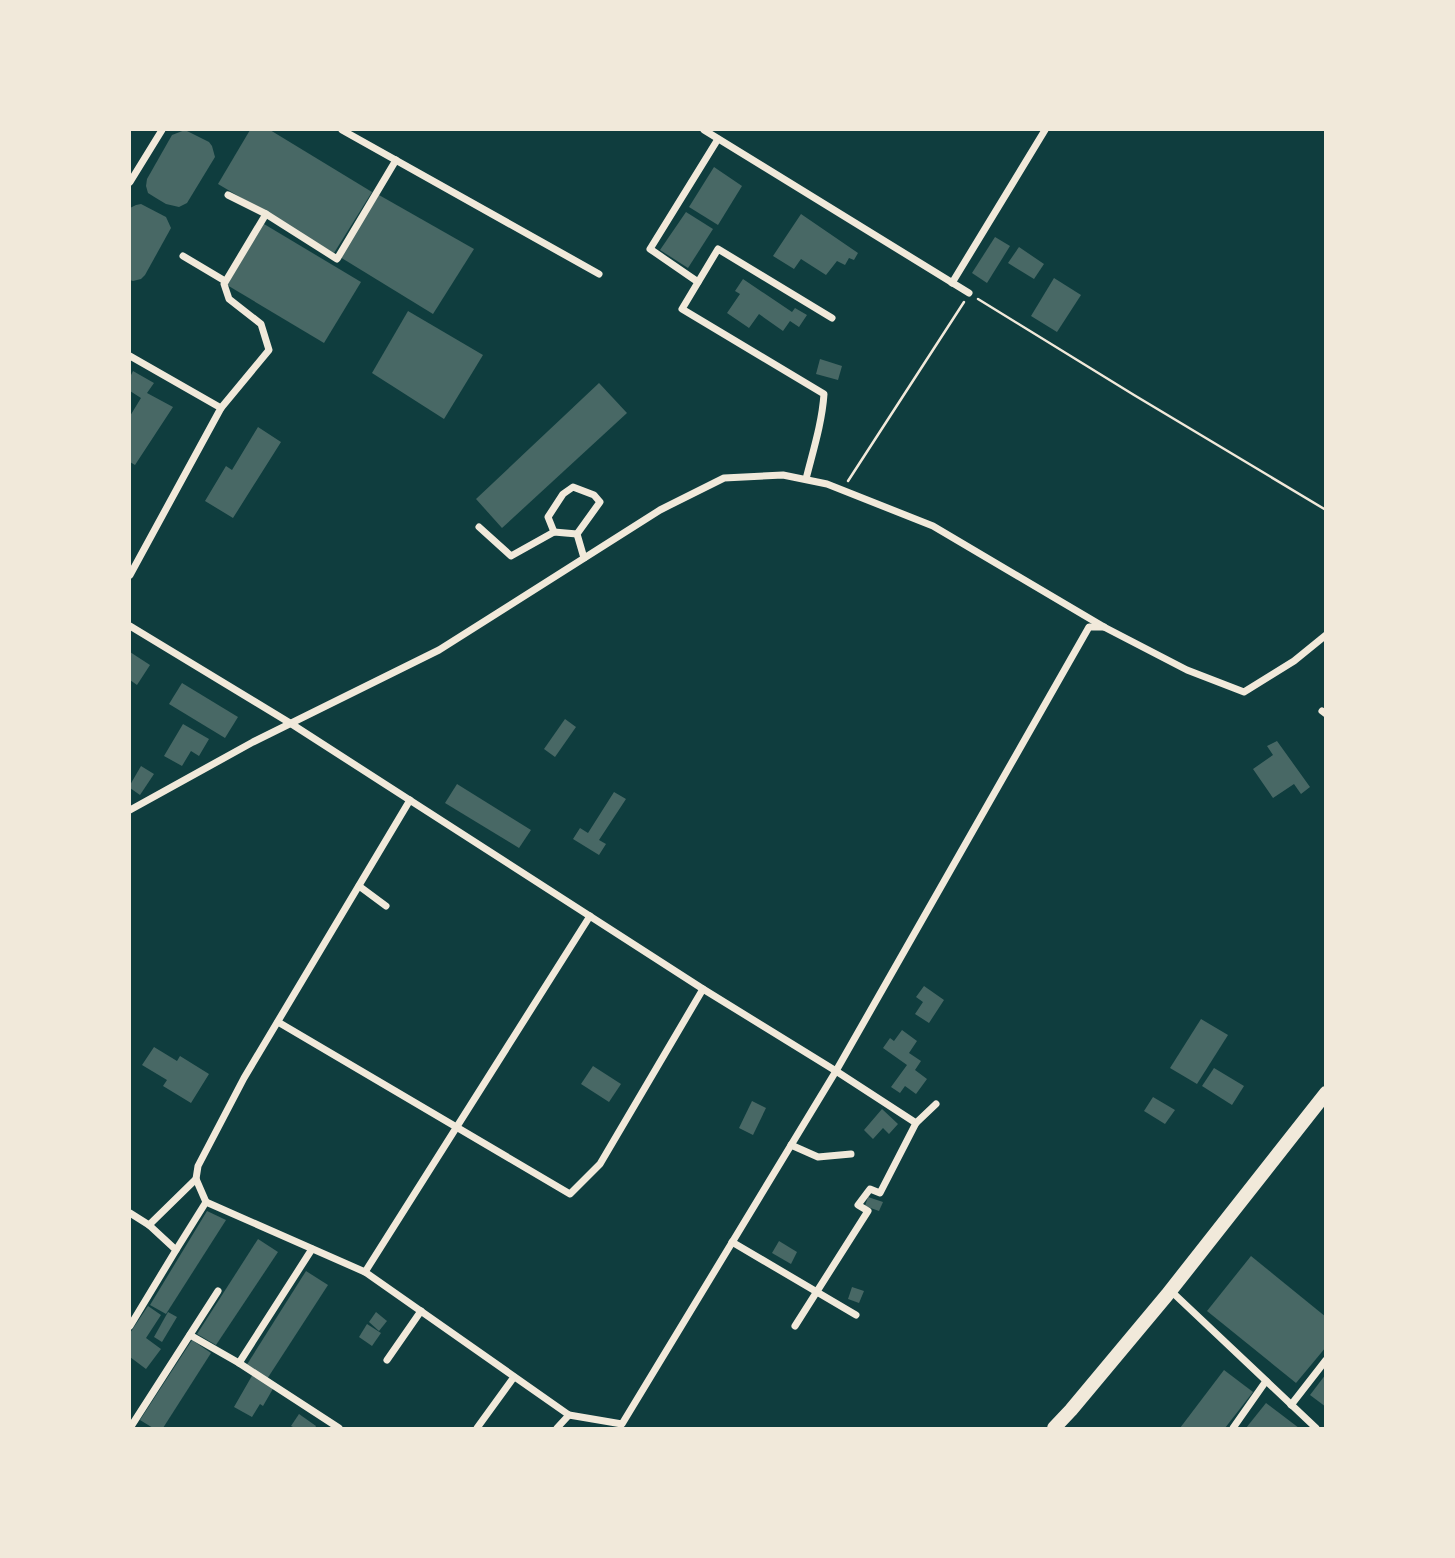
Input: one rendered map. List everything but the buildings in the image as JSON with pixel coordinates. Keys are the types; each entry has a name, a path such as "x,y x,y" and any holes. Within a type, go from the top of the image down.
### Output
{"main road":[{"path":"1054,1429 1171,1290 1325,1093"}],"street":[{"path":"130,181 162,130"},
{"path":"342,130 599,274"},
{"path":"704,130 969,293"},
{"path":"952,283 1045,130"},
{"path":"698,282 650,249 718,139"},
{"path":"229,195 266,214 337,259 396,160"},
{"path":"130,575 221,408 269,350 261,324 229,299 224,284 266,214"},
{"path":"806,479 817,440 824,394 682,309 718,249 832,318"},
{"path":"183,256 225,281"},
{"path":"130,356 221,408"},
{"path":"130,810 290,723 439,650 660,510 724,478 783,474 806,479 827,484 933,526 1104,627 1187,670 1244,692 1294,661 1325,635"},
{"path":"554,532 548,517 563,494 573,487 594,495 600,502 577,534"},
{"path":"479,527 512,556 554,532 577,534"},
{"path":"577,534 584,558"},
{"path":"130,626 290,723 916,1124"},
{"path":"410,800 244,1078 198,1166 196,1179 206,1202 365,1272 569,1415 622,1424 836,1071 1089,627 1104,627"},
{"path":"359,886 386,906"},
{"path":"365,1272 590,916"},
{"path":"278,1022 570,1194 600,1164 703,989"},
{"path":"795,1326 868,1211 858,1205 870,1189 880,1193 916,1124 936,1104"},
{"path":"791,1145 818,1157 851,1154"},
{"path":"149,1225 196,1179"},
{"path":"130,1326 206,1202"},
{"path":"130,1213 149,1225 176,1250"},
{"path":"732,1242 856,1315"},
{"path":"239,1363 312,1249"},
{"path":"1171,1290 1317,1429"},
{"path":"130,1429 218,1291"},
{"path":"387,1360 421,1311"},
{"path":"190,1335 239,1363 339,1429"},
{"path":"1291,1405 1325,1360"},
{"path":"477,1429 514,1377"},
{"path":"1233,1429 1266,1381"},
{"path":"557,1429 569,1415"}],"path":[{"path":"843,490 969,293 1325,510"}]}
